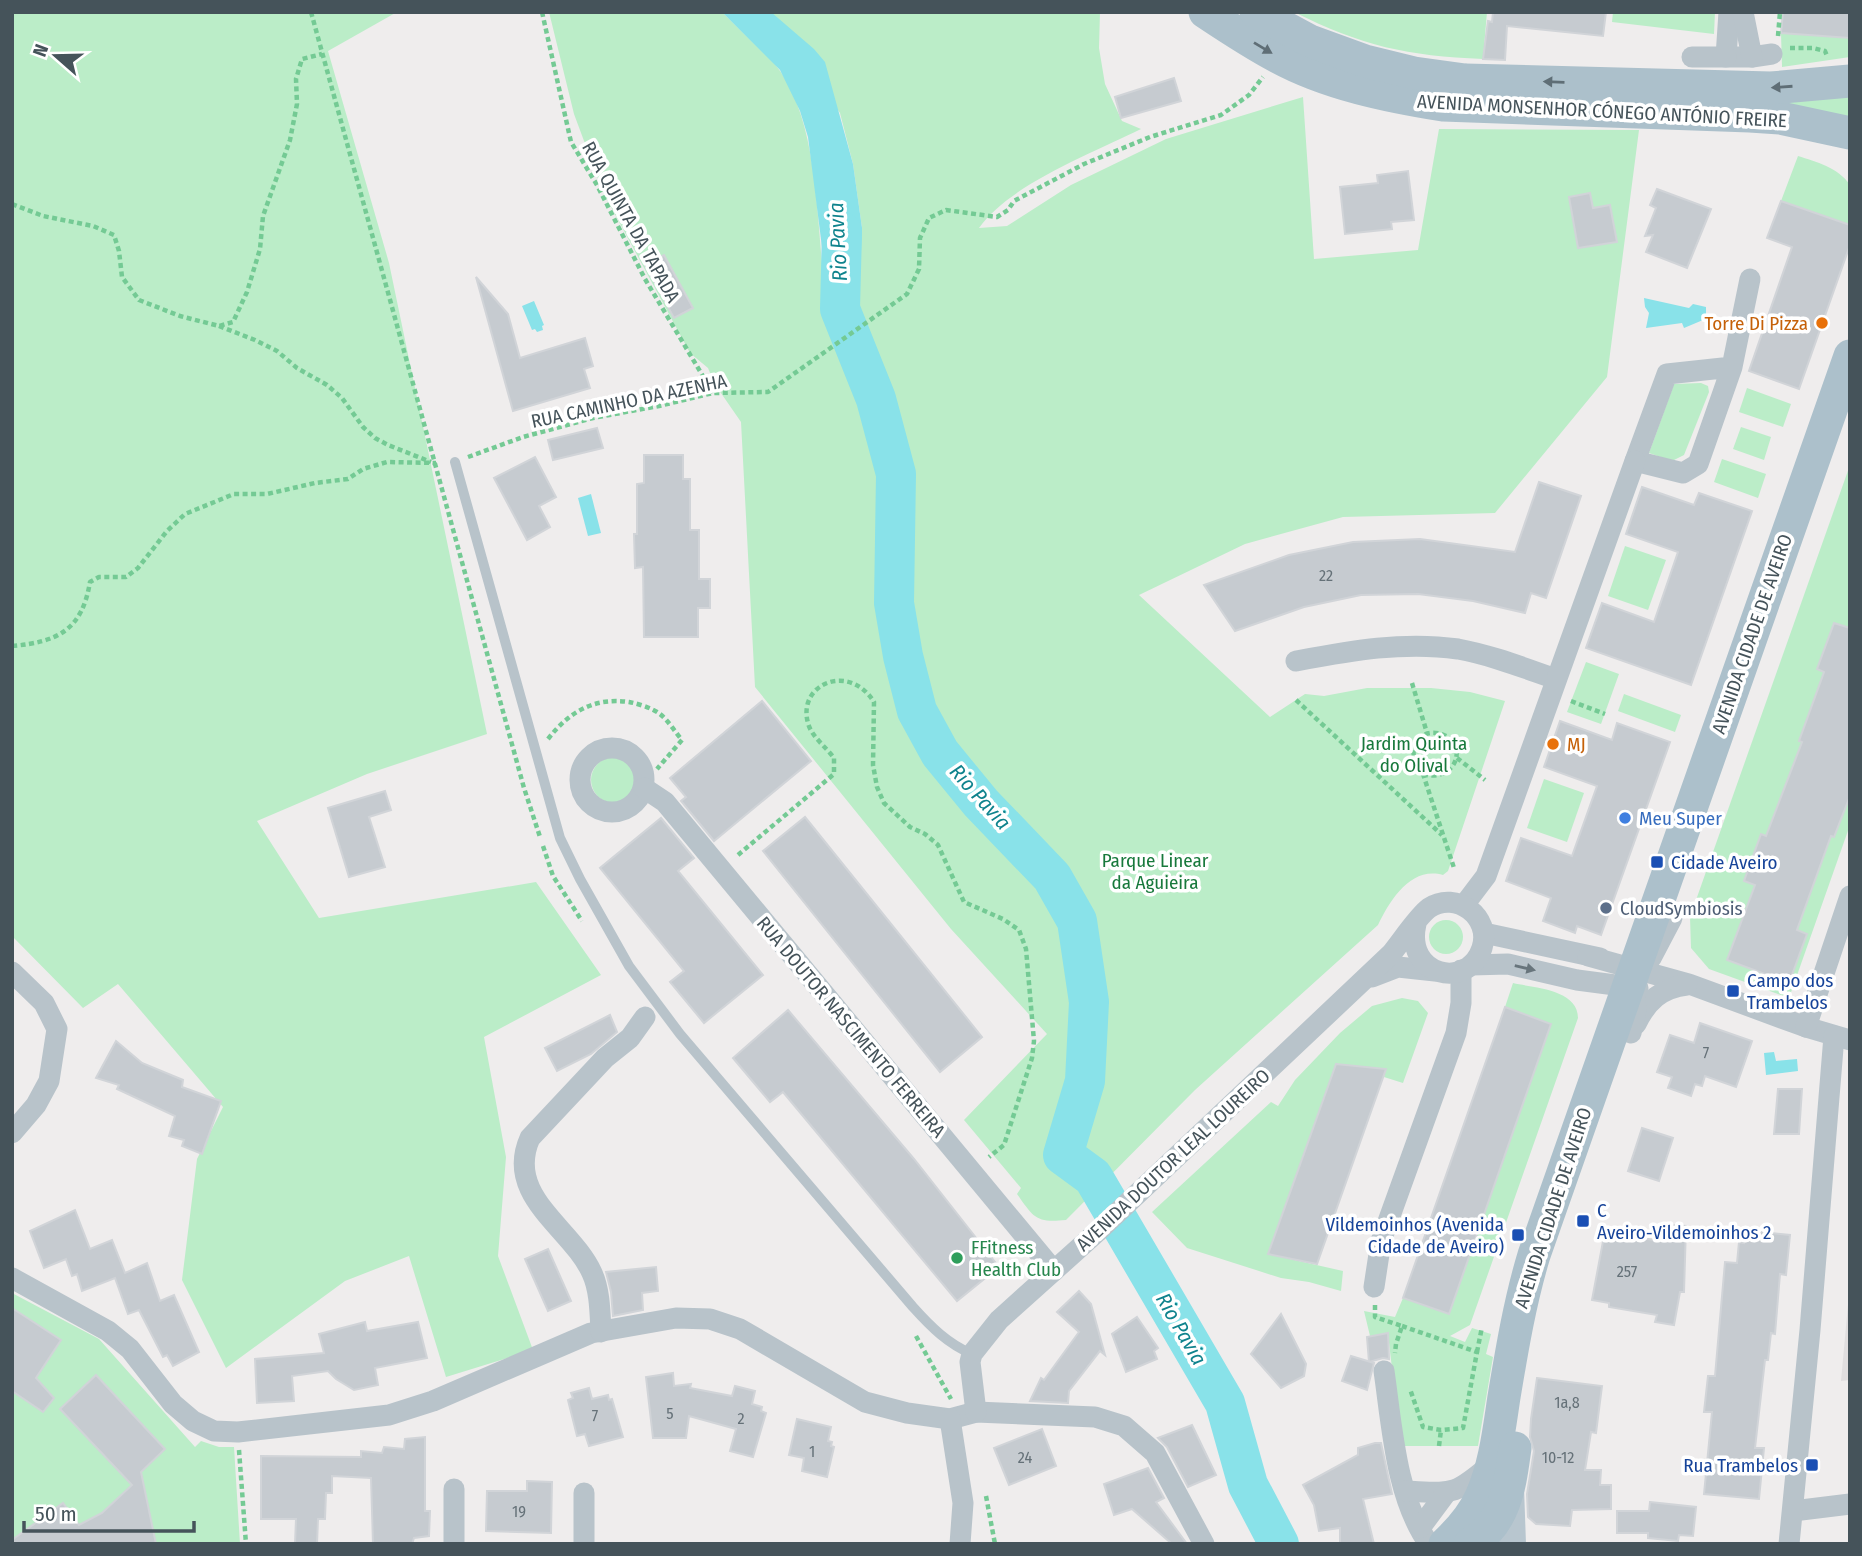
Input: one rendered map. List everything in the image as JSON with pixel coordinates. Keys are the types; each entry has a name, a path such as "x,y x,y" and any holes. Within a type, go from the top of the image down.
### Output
{"main road":[{"name":"AVENIDA MONSENHOR CÓNEGO ANTÓNIO FREIRE","path":"1205,12 1280,58 1356,87 1443,106 1750,116 1780,118 1850,133"},
{"name":"AVENIDA MONSENHOR CÓNEGO ANTÓNIO FREIRE","path":"1256,12 1310,41 1365,61 1414,73 1465,80 1771,88 1840,72"},
{"path":"1810,124 1850,144"},
{"name":"AVENIDA CIDADE DE AVEIRO","path":"1662,916 1850,356"},
{"name":"AVENIDA CIDADE DE AVEIRO","path":"1503,1498 1544,1283 1622,1030 1662,916 1850,416"},
{"name":"AVENIDA CIDADE DE AVEIRO","path":"1503,1498 1525,1286 1622,1030"},
{"name":"AVENIDA CIDADE DE AVEIRO","path":"1431,1539 1457,1533 1480,1498 1503,1498"},
{"path":"1470,1544 1503,1498"}],"street":[{"path":"1726,57 1729,12"},
{"path":"1692,57 1762,55 1743,12"},
{"path":"1635,461 1683,473 1698,464 1732,368 1750,279"},
{"path":"1374,1287 1381,1241 1456,1033 1466,967 1479,956 1483,945 1484,933 1480,922 1474,912 1464,905 1486,876 1667,374 1732,368"},
{"path":"1296,661 1358,649 1408,646 1458,649 1556,679"},
{"name":"RUA DOUTOR NASCIMENTO FERREIRA","path":"643,788 664,802 1054,1271"},
{"path":"1806,1027 1850,896"},
{"name":"AVENIDA DOUTOR LEAL LOUREIRO","path":"972,1354 999,1320 1097,1232 1391,954 1422,914 1431,906 1442,902 1464,905"},
{"path":"1416,924 1414,947 1419,957 1438,971"},
{"path":"1484,933 1640,976 1842,1038 1789,1544"},
{"name":"AVENIDA DOUTOR LEAL LOUREIRO","path":"1358,985 1380,972 1398,967 1450,973 1466,967 1508,964 1577,980"},
{"path":"12,972 44,1003 57,1029 49,1082 36,1105 12,1133"},
{"path":"1577,980 1606,983 1640,976"},
{"path":"1577,980 1593,985 1600,991 1622,1030"},
{"path":"601,1332 593,1273 544,1213 532,1192 523,1165 524,1152 530,1138 605,1058 631,1038 645,1017"},
{"path":"12,1278 108,1331 130,1349 173,1404 193,1421 214,1431 238,1432 389,1415 433,1401 591,1333 676,1318 710,1319 740,1329 865,1402 907,1413 1095,1417 1124,1426 1155,1453 1204,1544"},
{"path":"960,1544 963,1503 962,1415 972,1354"},
{"path":"1389,1365 1395,1450 1405,1491 1431,1539"},
{"path":"1405,1491 1446,1493 1466,1485 1503,1498"},
{"path":"454,1489 454,1544"},
{"path":"584,1493 584,1544"},
{"path":"1431,1539 1446,1493"},
{"path":"1793,1511 1850,1504"}],"lane":[{"path":"455,462 560,838 629,966 680,1034 921,1317 955,1347 972,1354"}],"path":[{"path":"311,12 524,788 553,876 585,925"},
{"name":"RUA QUINTA DA TAPADA","path":"542,12 571,142 597,185 651,290 713,393"},
{"path":"1780,12 1778,46 1825,51 1840,72"},
{"path":"219,326 233,321 251,281 260,249 263,216 290,140 297,104 296,79 302,59 322,54"},
{"name":"RUA CAMINHO DA AZENHA","path":"12,646 46,640 68,631 83,607 90,582 99,577 125,577 138,568 184,514 234,494 267,494 348,479 363,469 387,462 455,462 523,437 593,418 659,407 713,393 768,393 907,294 919,270 920,238 929,218 946,210 997,218 1008,211 1014,201 1084,164 1150,137 1221,115 1249,95 1280,58"},
{"path":"12,204 44,216 93,226 114,235 122,277 139,300 180,316 219,326 277,351 342,398 363,427 375,438 435,463"},
{"path":"737,855 834,774 834,758 808,725 808,701 822,685 832,681 846,680 860,685 874,702 873,765 877,787 884,803 910,827 925,834 938,845 964,902 1003,919 1023,935 1027,949 1034,1041 1032,1058 1003,1145 989,1157"},
{"path":"1412,683 1427,733"},
{"path":"1296,700 1443,836"},
{"path":"537,754 573,713 596,702 617,701 639,704 660,714 682,740 657,769"},
{"path":"1571,702 1605,714"},
{"path":"1423,774 1444,774 1451,769 1457,758 1454,741 1440,732 1427,733 1419,738 1412,752 1414,762 1423,774 1454,868"},
{"path":"1457,758 1485,780"},
{"path":"1374,1287 1375,1317 1477,1352"},
{"path":"1389,1365 1402,1326"},
{"path":"1408,1386 1423,1427 1441,1430 1463,1428 1482,1327"},
{"path":"910,1328 962,1415"},
{"path":"1439,1446 1441,1430"},
{"path":"238,1432 246,1544"},
{"path":"986,1495 995,1544"}],"shaded area":[{"path":"1850,1283 1850,1380 1841,1381"}],"green space":[{"path":"12,12 397,12 328,51 389,263 487,734 367,774 257,821 319,918 536,882 601,975 484,1037 506,1157 498,1256 533,1350 446,1377 409,1256 345,1281 226,1368 182,1280 197,1159 223,1107 118,984 83,1008 12,936"},
{"name":"Parque Linear da Aguieira","path":"549,12 722,12 774,63 789,86 808,142 825,292 862,228 853,164 840,113 771,12 1100,12 1099,48 1105,84 1122,121 1141,129 1031,184 993,212 979,228 1007,226 1071,185 1166,139 1303,97 1314,259 1418,250 1439,129 1639,130 1607,377 1495,513 1343,517 1245,544 1139,595 1270,717 1305,694 1324,696 1367,688 1431,688 1470,692 1505,701 1448,871 1443,875 1421,875 1403,887 1378,925 1195,1090 1066,1220 1048,1221 1032,1214 1017,1194 1021,1188 964,1120 1047,1034 951,929 755,687 741,422 714,383 708,368 690,353 603,192 574,114"},
{"path":"1294,12 1487,12 1483,59 1431,55 1386,47 1342,33"},
{"path":"1613,12 1715,12 1714,34 1612,22"},
{"path":"1781,33 1850,38 1850,57 1782,67"},
{"path":"1850,97 1850,119 1785,105 1773,98"},
{"path":"1798,156 1833,169 1850,185 1850,225 1781,201"},
{"path":"1701,383 1708,386 1709,392 1684,455 1672,461 1649,453 1674,384"},
{"path":"1747,388 1791,404 1783,427 1739,412"},
{"path":"1741,427 1771,437 1764,460 1733,449"},
{"path":"1722,459 1766,474 1758,498 1714,482"},
{"path":"1850,465 1850,825 1789,998 1709,969 1691,948 1690,917"},
{"path":"1625,546 1666,560 1648,610 1608,596"},
{"path":"1586,662 1619,674 1601,724 1567,712"},
{"path":"1624,694 1681,715 1675,732 1618,711"},
{"path":"614,757 630,764 637,780 630,796 614,803 598,796 591,780 598,764"},
{"path":"1544,779 1584,793 1567,842 1527,828"},
{"path":"1446,920 1458,925 1463,937 1458,949 1446,954 1434,949 1429,937 1434,925"},
{"path":"1513,983 1563,996 1576,1008 1578,1018 1470,1325 1450,1336 1465,1342 1472,1328 1491,1334 1486,1354 1493,1357 1478,1446 1401,1446 1388,1334 1370,1336 1364,1311 1395,1317 1403,1298 1449,1314 1551,1024 1505,1007"},
{"path":"1402,998 1418,1001 1428,1013 1403,1083 1384,1077 1386,1069 1336,1064 1268,1254 1343,1271 1341,1291 1281,1278 1187,1248 1152,1212 1271,1102 1278,1106 1295,1080 1340,1033 1372,1006"},
{"path":"12,1293 99,1339 195,1447 201,1441 219,1447 234,1447 240,1544 12,1544"}],"water":[{"path":"722,12 771,12 825,62 853,164 862,228 860,276 825,292 808,137 800,111 780,70"},
{"path":"1644,298 1689,308 1693,304 1706,307 1706,316 1684,328 1682,323 1646,328 1649,313"},
{"path":"534,301 544,325 543,330 537,332 532,330 522,306"},
{"path":"591,494 601,533 588,536 578,498"},
{"path":"1774,1052 1776,1061 1797,1059 1798,1071 1766,1075 1764,1053"}],"building":[{"path":"1493,12 1606,12 1603,36 1507,26 1505,60 1483,59 1488,21 1492,22"},
{"path":"1783,12 1850,12 1850,38 1781,33"},
{"path":"1174,78 1181,101 1121,118 1115,97"},
{"path":"1408,171 1414,220 1391,222 1392,229 1345,234 1340,187 1378,183 1377,175"},
{"path":"1657,189 1711,209 1687,268 1646,252 1653,235 1645,236 1656,208 1650,205"},
{"path":"1590,193 1593,208 1610,205 1617,242 1578,248 1569,197"},
{"path":"1781,201 1850,225 1850,245 1799,389 1749,371 1792,247 1767,238"},
{"path":"664,255 693,308 674,318 645,265"},
{"path":"476,277 508,314 520,358 585,338 593,366 584,369 590,388 513,411"},
{"path":"597,428 603,448 553,460 548,440"},
{"path":"644,455 683,455 683,479 690,479 690,530 699,530 699,579 710,579 710,608 698,608 698,637 644,637 643,567 635,568 634,534 637,534 637,484 644,483"},
{"path":"535,457 556,497 539,506 550,527 527,540 494,478"},
{"path":"1539,482 1581,496 1546,598 1531,593 1525,613 1473,601 1418,594 1361,595 1304,607 1235,631 1204,585 1289,555 1353,542 1420,539 1515,552"},
{"path":"1642,487 1694,505 1699,493 1752,511 1691,685 1586,648 1602,603 1654,622 1678,552 1626,534"},
{"path":"1834,623 1850,628 1850,796 1834,837 1831,836 1797,930 1807,934 1789,983 1727,960 1755,885 1744,881 1761,834 1766,836 1802,742 1799,741 1824,672 1817,669"},
{"path":"762,701 811,761 714,841 681,801 686,797 670,778"},
{"path":"1560,721 1612,740 1617,723 1670,742 1601,935 1577,926 1575,933 1543,921 1551,898 1506,881 1521,838 1572,856 1597,786 1544,767"},
{"path":"385,791 391,810 369,817 385,867 349,877 328,808"},
{"path":"805,817 982,1037 940,1072 763,851"},
{"path":"661,818 694,858 678,871 763,975 704,1023 670,982 684,971 600,868"},
{"path":"1505,1007 1551,1024 1449,1314 1403,1298"},
{"path":"788,1010 914,1159 999,1267 957,1301 783,1092 770,1102 733,1058"},
{"path":"610,1015 617,1032 591,1054 557,1071 545,1048"},
{"path":"1700,1023 1752,1041 1736,1087 1705,1076 1702,1086 1695,1084 1691,1096 1668,1088 1672,1077 1657,1072 1670,1035 1694,1043"},
{"path":"116,1041 142,1063 183,1080 182,1087 221,1101 202,1154 182,1146 184,1140 169,1136 175,1116 117,1089 119,1085 96,1078"},
{"path":"1336,1064 1386,1069 1317,1264 1268,1254"},
{"path":"1778,1089 1802,1089 1799,1134 1774,1134"},
{"path":"1642,1128 1673,1138 1659,1181 1628,1171"},
{"path":"75,1210 90,1249 112,1240 125,1273 147,1263 160,1301 174,1295 199,1352 173,1366 167,1355 163,1357 139,1310 128,1314 115,1278 82,1291 77,1274 72,1276 66,1259 44,1268 30,1231"},
{"path":"1668,1225 1686,1226 1684,1292 1680,1292 1674,1325 1655,1322 1657,1315 1609,1307 1609,1303 1592,1300 1604,1236 1622,1240 1623,1235 1667,1242"},
{"path":"1745,1230 1790,1235 1786,1275 1780,1274 1775,1334 1771,1333 1768,1360 1765,1360 1755,1448 1764,1448 1759,1499 1704,1494 1712,1412 1704,1412 1708,1376 1715,1376 1725,1262 1737,1263 1739,1242 1744,1243"},
{"path":"548,1249 571,1301 548,1311 525,1259"},
{"path":"656,1267 658,1291 642,1293 643,1310 613,1316 606,1272"},
{"path":"1079,1291 1091,1304 1105,1355 1100,1351 1069,1391 1068,1403 1030,1401 1041,1378 1044,1380 1079,1332 1057,1312"},
{"path":"12,1308 61,1340 36,1378 54,1398 43,1412 12,1391"},
{"path":"1281,1314 1306,1364 1304,1376 1281,1388 1251,1354"},
{"path":"1137,1317 1158,1348 1154,1351 1157,1359 1126,1372 1112,1334"},
{"path":"365,1322 367,1331 418,1322 427,1358 375,1368 378,1385 354,1390 328,1371 292,1376 294,1401 257,1403 255,1359 324,1353 319,1334"},
{"path":"1388,1333 1389,1359 1369,1362 1367,1337"},
{"path":"1351,1356 1374,1363 1367,1390 1342,1381"},
{"path":"673,1373 674,1386 691,1384 690,1388 732,1396 735,1386 755,1391 752,1404 762,1407 761,1411 766,1413 753,1457 730,1451 736,1429 689,1416 686,1438 653,1438 646,1377"},
{"path":"96,1375 165,1449 141,1472 156,1544 12,1544 12,1540 63,1503 79,1525 102,1513 132,1485 60,1409"},
{"path":"1537,1378 1602,1386 1596,1433 1591,1432 1585,1470 1601,1470 1600,1485 1611,1485 1611,1509 1572,1510 1570,1526 1536,1524 1528,1517 1527,1494 1534,1451 1530,1437 1531,1419"},
{"path":"589,1388 592,1399 608,1395 609,1400 612,1399 623,1437 589,1446 585,1434 577,1436 568,1400 573,1398 571,1393"},
{"path":"797,1419 831,1427 828,1441 832,1442 831,1446 834,1447 827,1477 802,1471 804,1458 789,1455"},
{"path":"1192,1425 1216,1475 1188,1487 1167,1447 1158,1438"},
{"path":"1042,1429 1056,1466 1009,1485 994,1448"},
{"path":"425,1437 425,1511 430,1511 429,1536 414,1538 412,1544 373,1544 371,1478 332,1476 332,1493 326,1493 325,1519 318,1519 317,1544 295,1544 296,1519 261,1519 261,1456 361,1457 361,1451 382,1453 384,1447 404,1449 405,1439"},
{"path":"1381,1443 1392,1494 1363,1499 1374,1544 1340,1544 1340,1528 1319,1531 1314,1505 1303,1485 1358,1455 1358,1448"},
{"path":"1148,1468 1164,1498 1156,1502 1187,1544 1172,1544 1132,1509 1114,1515 1104,1484"},
{"path":"527,1481 552,1482 551,1533 486,1531 487,1491 527,1491"},
{"path":"1650,1502 1696,1507 1693,1536 1679,1535 1678,1541 1648,1538 1648,1533 1617,1533 1617,1511 1649,1511"}],"waterway":[{"name":"Rio Pavia","path":"842,232 840,309 876,399 896,474 894,603 903,656 917,711 940,753 981,803 1052,877 1077,921 1089,1002 1085,1081 1063,1155 1093,1177 1225,1403 1248,1485 1279,1544"}],"place":[{"name":"Torre Di Pizza","path":"1822,323"},
{"name":"MJ","path":"1553,744"},
{"name":"Meu Super","path":"1625,818"},
{"name":"Cidade Aveiro","path":"1657,862"},
{"name":"CloudSymbiosis","path":"1606,908"},
{"name":"Campo dos Trambelos","path":"1733,991"},
{"name":"C Aveiro-Vildemoinhos 2","path":"1583,1221"},
{"name":"Vildemoinhos (Avenida Cidade de Aveiro)","path":"1518,1235"},
{"name":"FFitness Health Club","path":"957,1258"},
{"name":"Rua Trambelos","path":"1812,1465"}],"park label":[{"name":"Jardim Quinta do Olival","path":"1414,754"}]}
